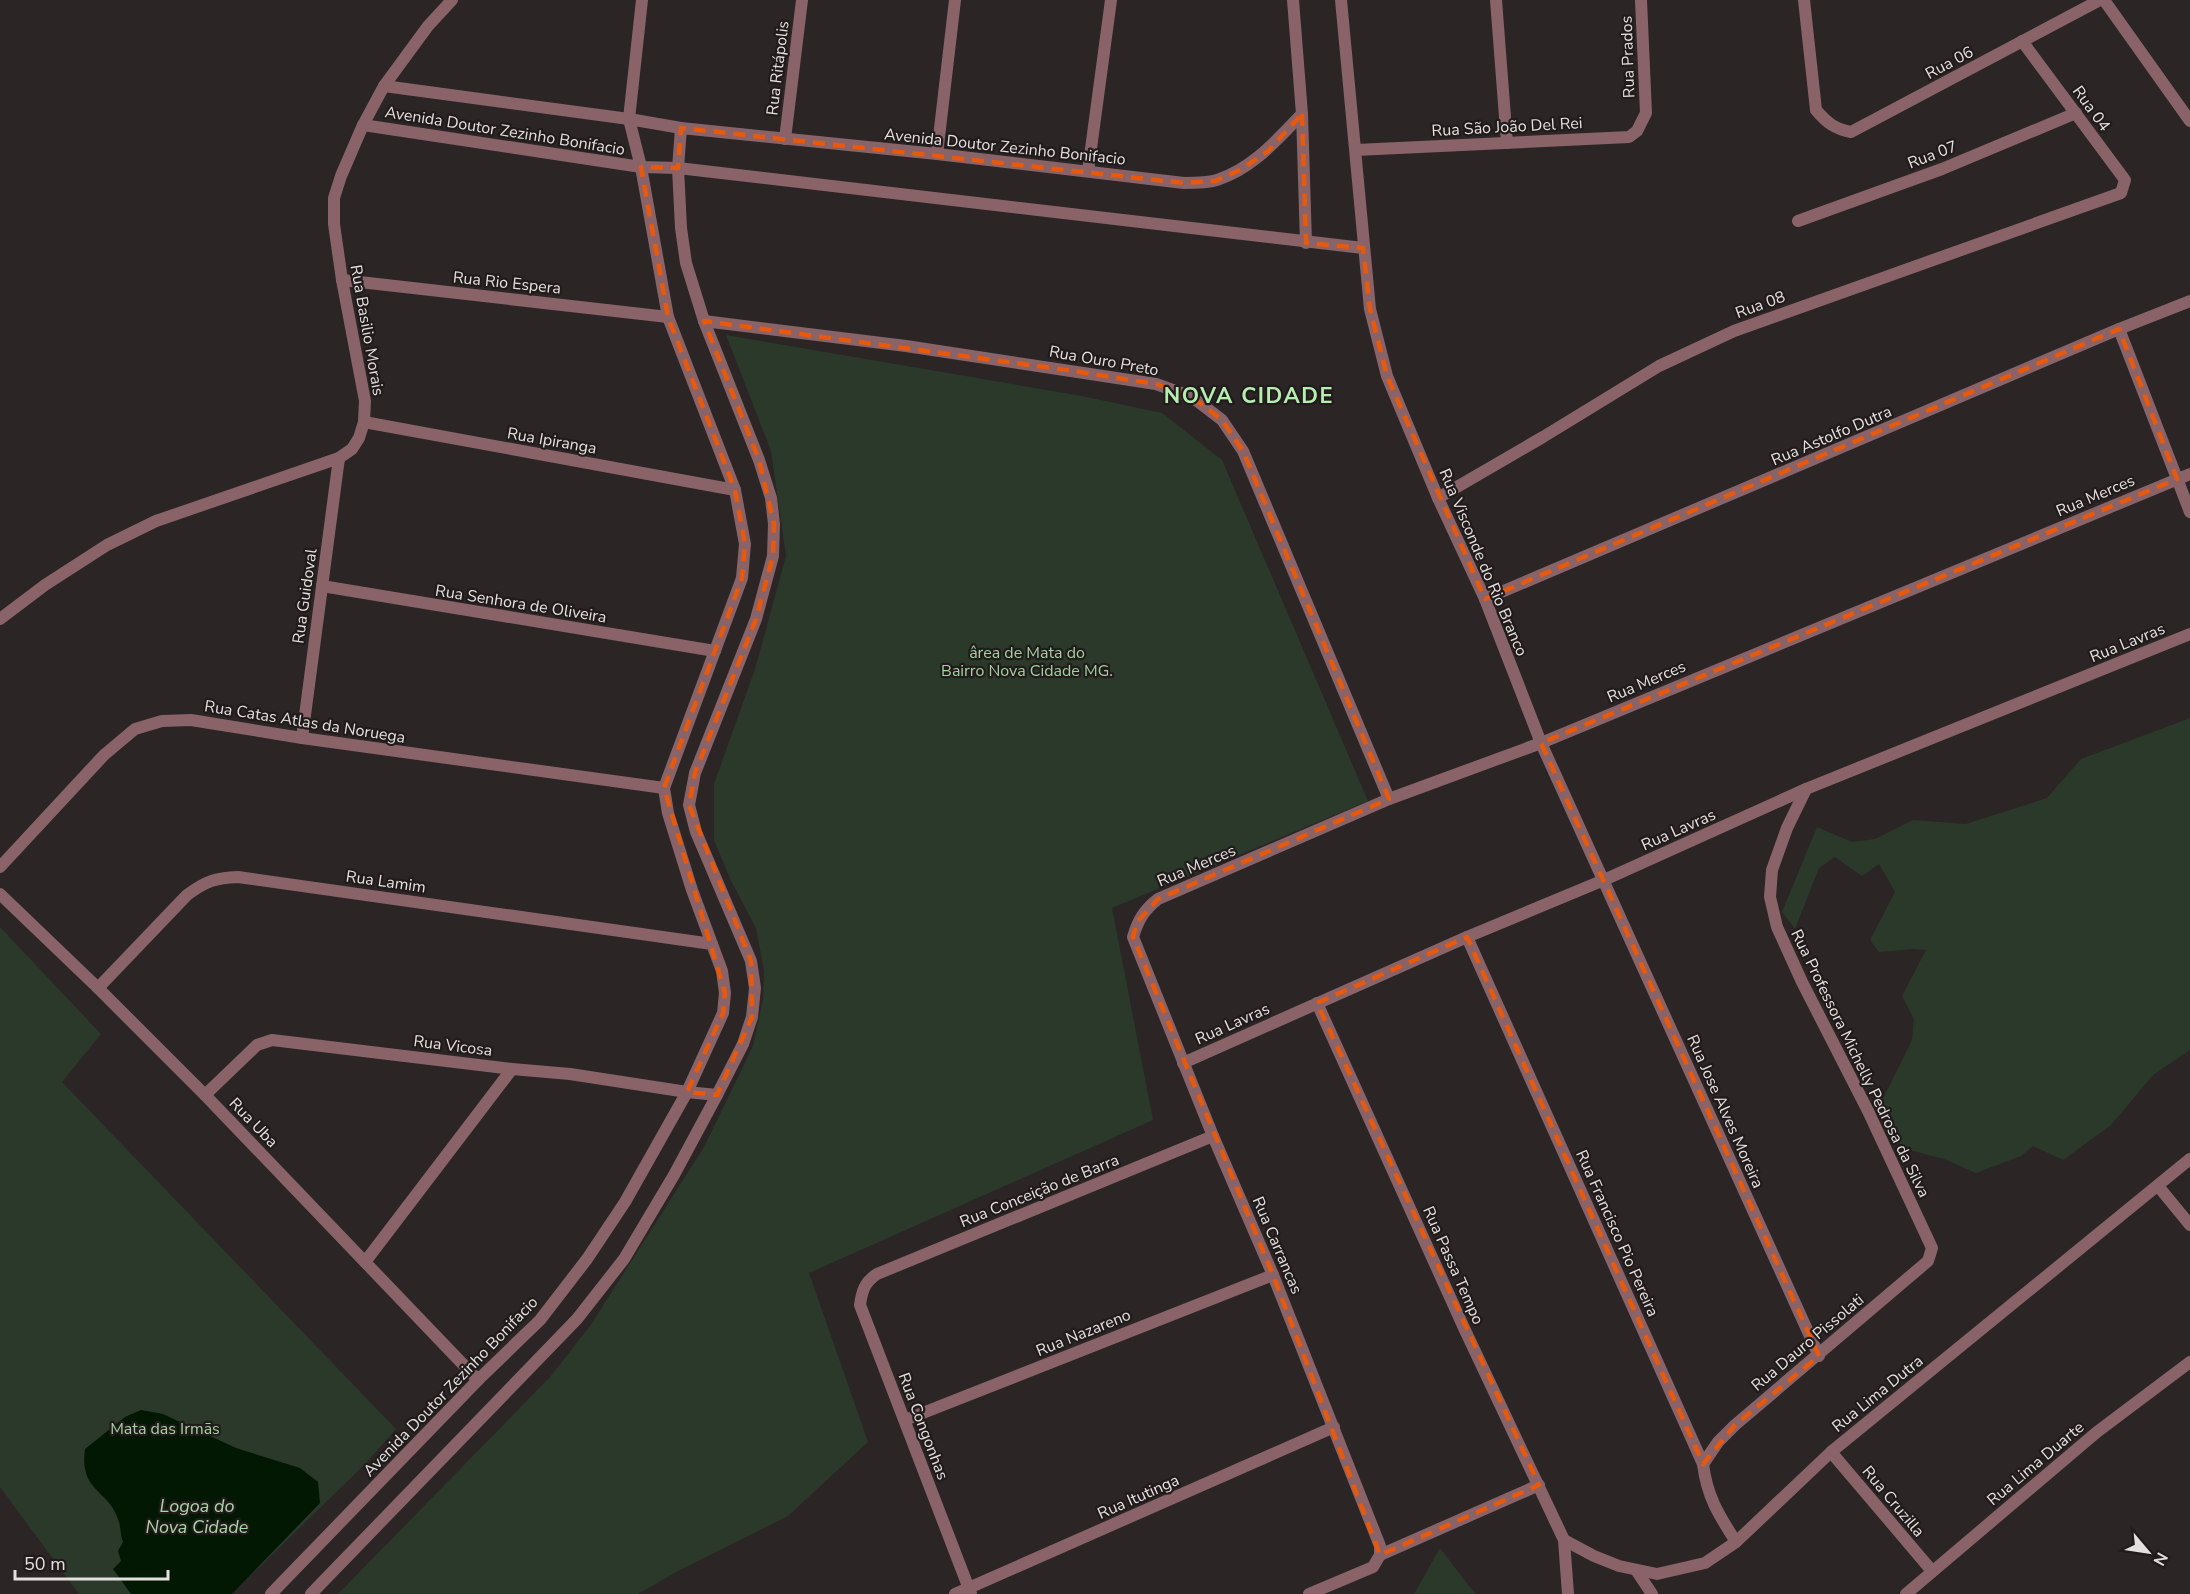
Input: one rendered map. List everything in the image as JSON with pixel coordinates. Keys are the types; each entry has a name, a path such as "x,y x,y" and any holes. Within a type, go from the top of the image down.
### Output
{"street":[{"name":"Rua Basilio Morais","path":"0,619 45,585 107,545 156,521 339,458 352,449 364,423 365,401 342,280 334,224 334,198 363,125 384,86 428,26 452,0"},
{"path":"629,119 642,0"},
{"name":"Rua Ritápolis","path":"785,139 802,0"},
{"path":"937,154 955,0"},
{"path":"1088,171 1110,0"},
{"path":"1293,0 1302,114 1306,243"},
{"path":"1341,0 1364,248"},
{"path":"1496,0 1507,143"},
{"name":"Rua Prados","path":"1641,0 1646,113"},
{"name":"Rua 06","path":"1804,0 1816,110 1826,122 1837,129 1851,132 2102,0"},
{"path":"2102,0 2190,121"},
{"name":"Rua 04","path":"2022,41 2125,180 2124,188 2118,195"},
{"name":"Avenida Doutor Zezinho Bonifacio","path":"384,86 681,128 937,154 1184,183 1215,181 1240,170 1268,151 1302,114"},
{"name":"Rua São João Del Rei","path":"1356,150 1629,137 1638,131 1646,113"},
{"name":"Rua 07","path":"1798,221 1942,169 2076,113"},
{"name":"Avenida Doutor Zezinho Bonifacio","path":"271,1594 478,1380 540,1320 587,1259 625,1202 687,1092 723,1013 725,993 722,971 692,890 668,813 664,788 742,578 745,544 735,490 668,317 641,167 629,119"},
{"name":"Avenida Doutor Zezinho Bonifacio","path":"363,125 641,167 678,168 1364,248"},
{"path":"311,1594 577,1319 624,1259 674,1175 717,1095 743,1044 752,1017 754,988 751,961 696,832 689,805 695,773 756,619 773,556 774,524 771,498 759,460 704,321 686,263 681,228 678,168 681,128"},
{"name":"Rua 08","path":"1438,498 1659,366 1734,331 2118,195"},
{"name":"Rua Visconde do Rio Branco","path":"1364,248 1370,309 1387,376 1438,498 1485,599 1541,743 1604,880"},
{"name":"Rua Rio Espera","path":"342,280 668,317"},
{"name":"Rua Astolfo Dutra","path":"1485,599 2118,329 2190,302"},
{"name":"Rua Ouro Preto","path":"704,321 906,346 1067,370 1156,384 1192,397 1222,420 1243,451 1389,799"},
{"path":"2118,329 2190,512"},
{"name":"Rua Ipiranga","path":"364,423 735,490"},
{"name":"Rua Guidoval","path":"302,738 339,458"},
{"name":"Rua Merces","path":"1133,937 1137,922 1145,909 1158,899 1389,799 1541,743 2190,474"},
{"name":"Rua Senhora de Oliveira","path":"322,586 715,651"},
{"name":"Rua Lavras","path":"1183,1063 1467,937 1604,880 1806,789 2190,634"},
{"name":"Rua Catas Atlas da Noruega","path":"0,867 104,755 135,729 162,721 191,720 302,738 664,788"},
{"name":"Rua Professora Michelly Pedrosa da Silva","path":"1806,789 1787,828 1772,870 1770,897 1777,927 1932,1248"},
{"name":"Rua Lamim","path":"98,988 187,895 202,884 216,878 238,877 712,944"},
{"name":"Rua Jose Alves Moreira","path":"1604,880 1819,1356"},
{"name":"Rua Uba","path":"0,894 205,1095 478,1380"},
{"name":"Rua Carrancas","path":"1133,937 1334,1427 1380,1546 1380,1556"},
{"name":"Rua Francisco Pio Pereira","path":"1467,937 1703,1464 1713,1506 1736,1542"},
{"name":"Rua Passa Tempo","path":"1317,1003 1464,1328 1564,1540"},
{"name":"Rua Vicosa","path":"205,1095 257,1045 272,1040 570,1074 717,1095"},
{"path":"365,1262 513,1069"},
{"name":"Rua Conceição de Barra","path":"877,1274 1213,1136"},
{"name":"Rua Lima Dutra","path":"1564,1540 1619,1566 1658,1574 1705,1563 1736,1542 1831,1452 2190,1159"},
{"path":"2158,1186 2190,1225"},
{"name":"Rua Dauro Pissolati","path":"1703,1464 1718,1442 1735,1425 1819,1356 1928,1261 1932,1248"},
{"name":"Rua Congonhas","path":"877,1274 867,1280 860,1305 970,1591"},
{"name":"Rua Nazareno","path":"905,1420 1273,1275"},
{"name":"Rua Lima Duarte","path":"1906,1594 2097,1432 2190,1362"},
{"name":"Rua Itutinga","path":"955,1594 970,1591 1334,1427"},
{"name":"Rua Cruzilla","path":"1831,1452 1932,1571"},
{"path":"1309,1594 1374,1567 1380,1556 1539,1485"},
{"path":"1564,1540 1568,1594"},
{"path":"1636,1570 1652,1594"}],"highlighted area":[{"path":"1302,114 1306,243 1363,248 1370,309 1387,376 1485,599 2119,329 2177,479 1541,743 1819,1356 1735,1425 1703,1464 1467,937 1317,1003 1539,1485 1380,1555 1273,1275 1133,937 1137,922 1158,899 1389,799 1243,451 1222,420 1192,397 1156,384 1067,370 704,321 759,460 774,524 773,556 756,619 695,773 689,805 751,961 752,1017 717,1095 687,1092 723,1013 725,993 664,788 742,578 745,544 735,490 668,317 641,167 678,168 681,128 1184,183 1215,181 1240,170 1268,151"}],"green space":[{"name":"ârea de Mata do Bairro Nova Cidade MG.","path":"726,335 1082,396 1162,413 1222,460 1368,801 1112,908 1153,1120 809,1273 868,1442 788,1516 680,1570 638,1594 338,1594 550,1377 590,1326 704,1147 753,1046 763,999 764,971 756,928 731,881 714,840 714,784 755,669 786,556 771,451"},
{"path":"2190,718 2190,1050 2153,1075 2111,1125 2063,1160 2033,1146 2021,1156 1976,1173 1944,1159 1902,1148 1879,1107 1912,1040 1914,1019 1902,996 1926,950 1879,952 1870,940 1895,892 1879,864 1862,876 1835,857 1819,868 1795,929 1782,912 1817,827 1852,842 1875,839 1913,820 1966,824 2047,798 2081,759"},
{"name":"Mata das Irmãs","path":"0,927 101,1034 62,1082 396,1429 366,1463 232,1594 79,1594 0,1487"},
{"path":"1440,1548 1472,1590 1476,1594 1414,1594"}],"water":[{"name":"Logoa do Nova Cidade","path":"141,1410 163,1414 236,1448 300,1468 318,1482 320,1503 232,1594 131,1594 113,1569 121,1561 118,1551 123,1542 120,1524 108,1501 90,1482 86,1474 85,1449 125,1417"}],"district":[{"name":"NOVA CIDADE","path":"1249,395"}]}
